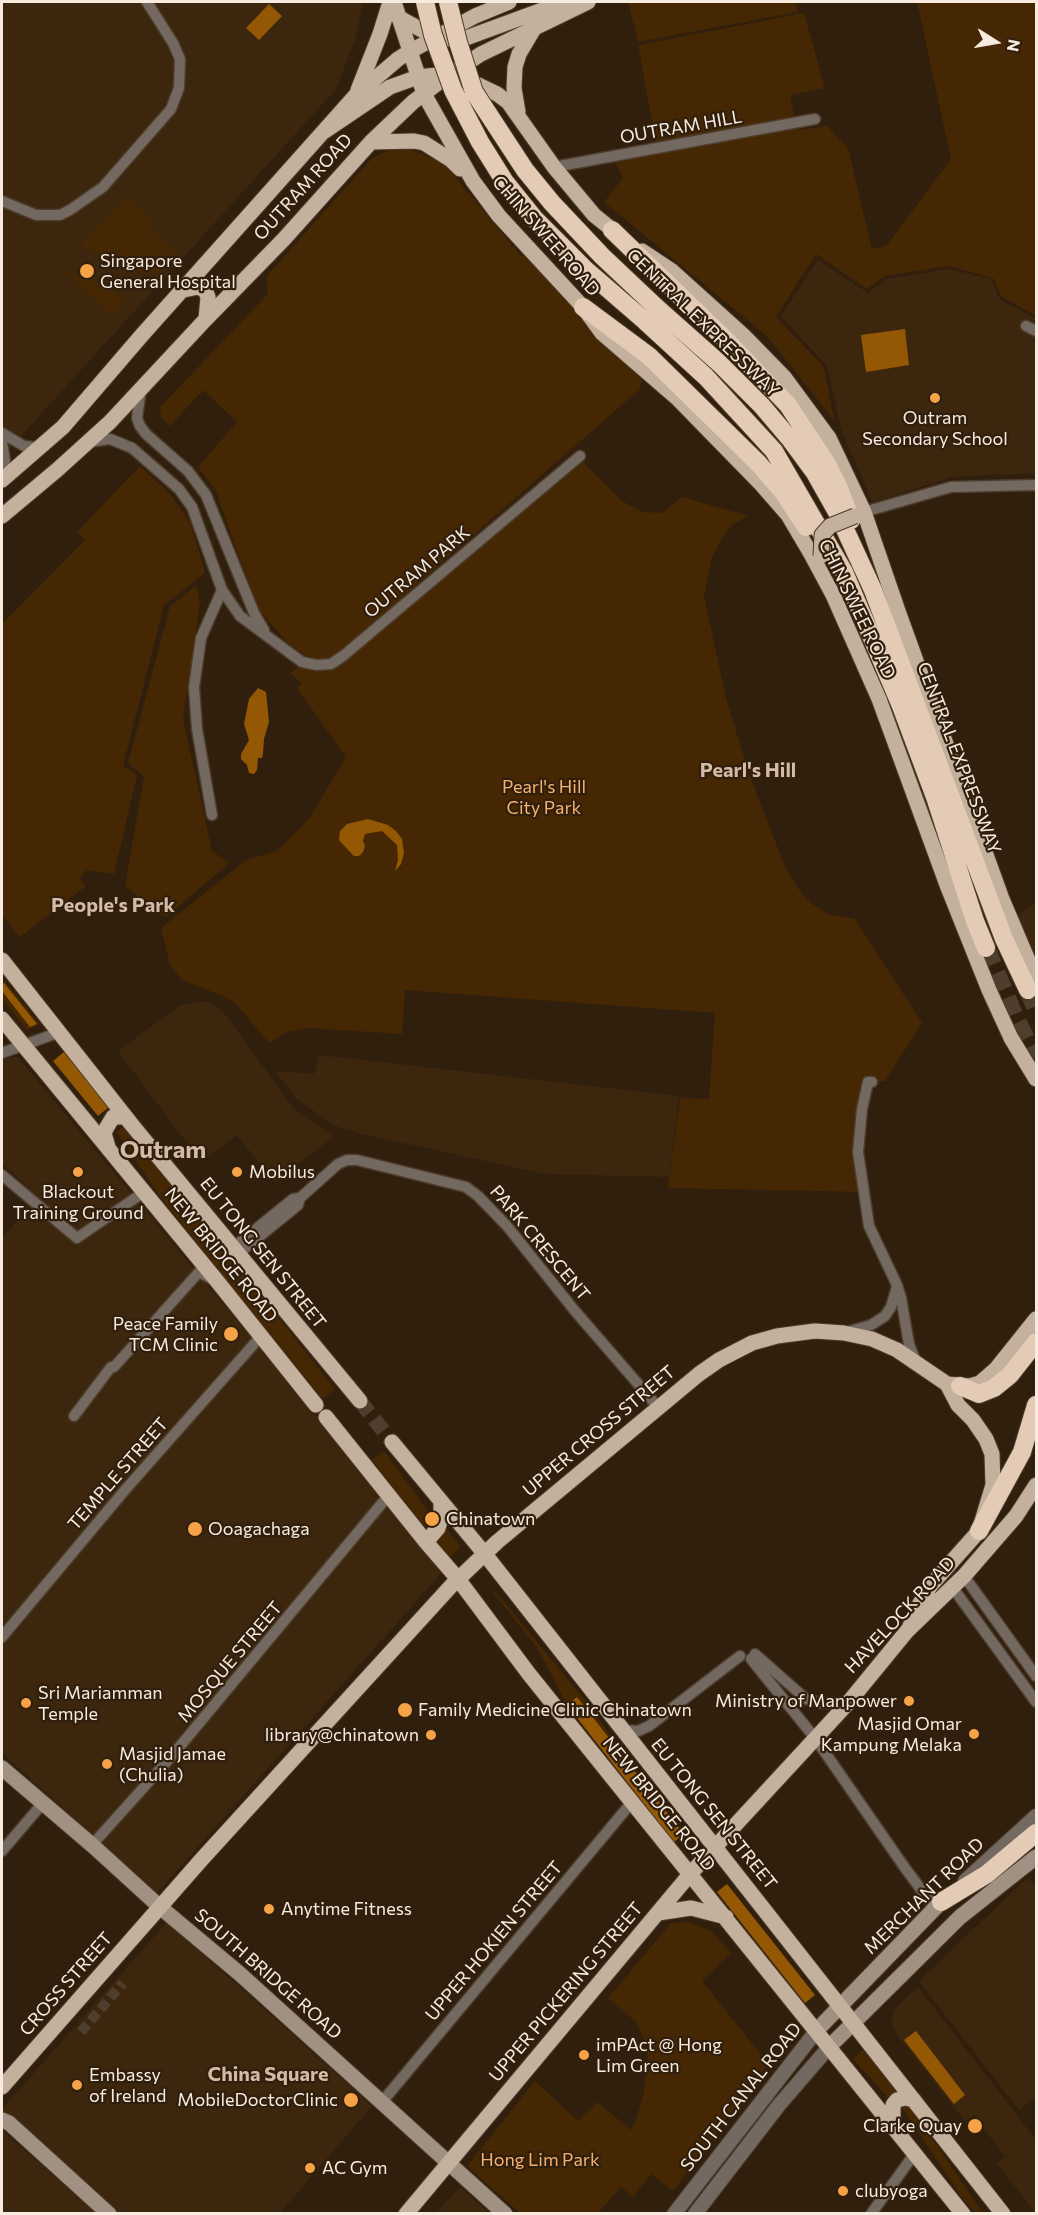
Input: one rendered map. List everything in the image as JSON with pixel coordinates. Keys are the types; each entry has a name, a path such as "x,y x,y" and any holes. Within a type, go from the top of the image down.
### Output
{"highway":[{"name":"CENTRAL EXPRESSWAY","path":"425,2 433,35 453,90 480,142 506,182 534,218 579,262 719,363 762,406 790,439 814,473 837,512 873,590 1004,939 1032,985"},
{"name":"CENTRAL EXPRESSWAY","path":"448,2 474,92 525,170 552,203 603,256 651,315 774,451 844,572 859,604 935,797 986,948"},
{"path":"612,230 729,343 788,405 827,464 838,486 866,560 873,590"},
{"path":"583,307 649,356 758,463 784,493 850,598 859,604"},
{"path":"954,1385 979,1394 994,1388 1010,1375 1036,1342"},
{"path":"979,1531 1022,1452 1036,1405"},
{"path":"938,1905 987,1874 1036,1833"}],"main road":[{"path":"356,95 390,2"},
{"path":"394,2 424,94 473,181"},
{"name":"OUTRAM ROAD","path":"2,480 63,427 356,95 409,52 475,16 509,2"},
{"path":"398,17 413,27 437,36 450,39 466,38 564,2"},
{"name":"OUTRAM ROAD","path":"2,516 110,422 284,239 371,142 424,94 481,54 588,2"},
{"path":"518,115 514,88 515,67 519,54 535,27"},
{"path":"325,131 390,87 418,77 447,76"},
{"name":"CHIN SWEE ROAD","path":"447,76 468,80 497,93 508,102 554,167 594,215 672,272 736,328 784,377 829,438 861,516 1032,985"},
{"path":"371,142 414,141 424,143 451,160 473,181"},
{"name":"CHIN SWEE ROAD","path":"473,181 499,216 583,307 602,333 677,398 788,515 833,595 884,711 947,885 989,990 1011,1038 1036,1079"},
{"path":"184,290 198,287 205,291 208,297 206,319"},
{"path":"833,595 821,556 822,535 830,526 861,516"},
{"name":"EU TONG SEN STREET","path":"2,960 125,1117 360,1401"},
{"name":"NEW BRIDGE ROAD","path":"2,1019 218,1281 389,1497 458,1579 529,1674 963,2214"},
{"path":"108,1148 104,1133 106,1127 113,1117 125,1117"},
{"path":"907,1632 931,1585 979,1531 993,1485 992,1454 986,1439 958,1405 954,1385 980,1383 996,1369 1036,1319"},
{"name":"UPPER CROSS STREET","path":"160,1907 284,1768 484,1553 658,1407 719,1360 752,1343 777,1336 815,1331 844,1333 872,1339 897,1350 954,1385"},
{"name":"EU TONG SEN STREET","path":"392,1442 484,1553 1003,2214"},
{"name":"HAVELOCK ROAD","path":"715,1848 848,1702 907,1632 964,1576 1016,1516 1036,1485"},
{"path":"426,1542 438,1528 441,1518 441,1502"},
{"name":"SOUTH BRIDGE ROAD","path":"2,1768 240,1974 505,2214"},
{"name":"UPPER PICKERING STREET","path":"406,2214 691,1873 715,1848"},
{"path":"830,2046 960,1917 1036,1857"},
{"name":"MERCHANT ROAD","path":"841,2007 938,1905"},
{"name":"CROSS STREET","path":"2,2087 160,1907"},
{"path":"658,1913 691,1908 726,1917"},
{"name":"SOUTH CANAL ROAD","path":"817,2030 841,2007"},
{"path":"893,2125 893,2105 897,2100 905,2098 914,2100"},
{"path":"2,2120 9,2123 101,2214"},
{"path":"2,2125 109,2214"}],"street":[{"path":"2,201 36,215 60,215 70,210 103,187 171,109 179,88 180,59 173,43 147,2"},
{"name":"OUTRAM HILL","path":"554,167 815,119"},
{"name":"OUTRAM PARK","path":"141,389 137,418 140,426 188,471 207,495 254,613 267,636"},
{"path":"2,433 24,446 41,448"},
{"name":"OUTRAM PARK","path":"87,442 110,439 119,441 134,450 179,489 192,507 222,590 240,616 302,662 331,664 580,456"},
{"path":"2,442 5,461 2,480"},
{"path":"861,516 951,487 1036,485"},
{"path":"212,815 197,729 194,687 201,638 222,590"},
{"path":"2,1053 60,1032"},
{"path":"872,1082 868,1082 862,1109 858,1152 868,1226 897,1285 909,1344 916,1363"},
{"name":"PARK CRESCENT","path":"236,1250 293,1198 300,1198 338,1164 347,1160 357,1160 465,1187 478,1196 507,1226 575,1311 658,1407"},
{"path":"2,1175 77,1238 144,1192"},
{"path":"74,1416 111,1367 114,1367 201,1262"},
{"path":"155,1318 199,1272 218,1281"},
{"path":"844,1333 871,1325 885,1316 891,1307 897,1285"},
{"name":"TEMPLE STREET","path":"2,1637 127,1487 261,1336"},
{"name":"MOSQUE STREET","path":"92,1845 171,1757 389,1497"},
{"path":"964,1576 1035,1674 1022,1682"},
{"path":"953,1588 1036,1702"},
{"path":"982,1627 994,1617"},
{"path":"999,1650 1011,1641"},
{"path":"622,1730 638,1731 649,1726 749,1656"},
{"path":"749,1656 806,1699 821,1703 848,1702"},
{"path":"749,1656 815,1738 905,1868 938,1905"},
{"name":"UPPER HOKIEN STREET","path":"382,2102 632,1802"},
{"path":"2,1851 42,1804"},
{"name":"MERCHANT ROAD","path":"938,1905 1036,1816"},
{"name":"SOUTH CANAL ROAD","path":"674,2214 817,2030"},
{"path":"695,2214 779,2105 830,2046"},
{"path":"871,2214 915,2153"}],"shaded area":[{"name":"Singapore General Hospital","path":"2,2 363,2 356,37 336,89 2,457"},
{"path":"269,4 282,16 259,40 246,28"},
{"name":"Outram Secondary School","path":"818,260 868,293 887,279 948,269 991,279 1000,300 1036,318 1036,473 952,477 872,502 841,429 827,366 781,316"},
{"path":"905,329 909,365 866,372 861,335"},
{"path":"258,688 266,692 269,722 262,758 258,758 257,770 254,774 249,773 247,765 241,759 241,754 249,740 244,724 249,699"},
{"path":"368,819 388,825 402,839 404,853 401,864 395,871 398,860 397,845 382,831 365,834 363,841 365,846 359,856 354,856 339,840 340,831 347,824"},
{"path":"1036,903 1036,957 1015,917"},
{"path":"4,983 37,1024 30,1027 2,991"},
{"path":"210,1002 225,1014 294,1109 335,1136 274,1182 237,1135 201,1162 118,1051 179,1006"},
{"path":"64,1052 109,1107 98,1116 53,1061"},
{"path":"319,1055 679,1096 669,1177 545,1174 335,1126 298,1100 275,1071 314,1074"},
{"path":"17,1056 444,1570 157,1893 2,1753 2,1239 37,1196 2,1163 2,1060"},
{"path":"577,1697 684,1834 674,1842 567,1705"},
{"path":"1026,1879 1036,1884 1036,2097 1019,2110 919,1981"},
{"path":"727,1884 815,1995 805,2003 717,1892"},
{"name":"China Square","path":"167,1922 372,2106 279,2214 112,2213 2,2114 2,2109"},
{"path":"918,1987 1036,2140 1036,2213 997,2164 1005,2157 974,2115 965,2121 898,2036 891,2023 895,2009"},
{"path":"916,2031 965,2095 954,2104 904,2040"},
{"path":"2,2130 16,2143 96,2213 2,2213"},
{"path":"460,2187 489,2213 436,2213"}],"green space":[{"path":"628,2 796,2 798,12 638,42"},
{"path":"917,2 1036,2 1036,316 1002,297 993,278 948,266 885,276 867,289 816,254 776,317 824,367 834,420 767,336 604,202 623,178 616,163 658,153 638,45 804,13 825,88 790,95 797,130 827,126 848,148 872,249 886,246 951,159"},
{"path":"393,149 411,150 447,167 521,256 535,255 642,377 640,389 342,650 332,658 313,659 291,647 258,609 216,491 198,467 237,422 203,390 170,426 161,418 160,407 268,294 266,277 372,158"},
{"path":"128,196 153,219 147,226 177,251 158,273 140,273 80,245"},
{"path":"62,269 109,288 126,302 111,316"},
{"name":"Pearl's Hill City Park","path":"581,460 622,501 642,512 662,513 682,497 748,516 732,525 721,540 712,557 704,596 726,698 748,771 785,867 800,891 812,904 828,914 855,919 922,1023 885,1081 872,1082 862,1149 867,1192 668,1188 680,1098 709,1099 715,1013 405,990 402,1034 308,1028 287,1032 269,1043 236,1004 223,996 182,980 170,965 161,928 246,860 277,851 309,819 346,757 297,688 302,683 290,673 300,666 332,668"},
{"path":"140,466 169,493 190,522 205,573 164,605 123,766 137,775 114,874 87,870 79,879 86,886 20,937 2,915 2,624 85,540 77,532"},
{"path":"196,585 200,603 183,719 212,851 229,863 166,917 125,886 144,777 128,763 170,607"},
{"path":"4,980 40,1024 27,1030 2,998"},
{"path":"126,1125 335,1389 323,1399 162,1199 116,1132"},
{"path":"384,1451 434,1519 430,1527 425,1527 372,1460"},
{"path":"447,1529 460,1546 450,1557 434,1540"},
{"path":"495,1591 589,1705 634,1770 577,1698 567,1705 538,1649 493,1592"},
{"name":"Hong Lim Park","path":"688,1922 711,1931 731,1953 702,1981 768,2063 673,2191 651,2174 633,2197 621,2187 598,2213 520,2213 467,2166 535,2081 578,2121 597,2102 631,2130 637,2118 644,2091 648,2058 644,2040 636,2022 608,1998 671,1923"},
{"path":"864,2049 898,2090 889,2099 853,2059"},
{"path":"903,2105 910,2106 983,2213 976,2213 963,2199 903,2109"}],"tunnel":[{"path":"986,948 1015,1017 1036,1058"},
{"path":"1028,990 1036,1009"},
{"path":"360,1401 392,1442"},
{"path":"81,2032 123,1983"}],"place":[{"name":"Singapore General Hospital","path":"87,271"},
{"name":"Outram Secondary School","path":"935,398"},
{"name":"Blackout Training Ground","path":"78,1172"},
{"name":"Mobilus","path":"237,1172"},
{"name":"Peace Family TCM Clinic","path":"231,1334"},
{"name":"Chinatown","path":"432,1519"},
{"name":"Ooagachaga","path":"195,1529"},
{"name":"Ministry of Manpower","path":"909,1701"},
{"name":"Sri Mariamman Temple","path":"26,1703"},
{"name":"Family Medicine Clinic Chinatown","path":"405,1710"},
{"name":"Masjid Omar Kampung Melaka","path":"974,1734"},
{"name":"library@chinatown","path":"431,1735"},
{"name":"Masjid Jamae (Chulia)","path":"107,1764"},
{"name":"Anytime Fitness","path":"269,1909"},
{"name":"imPAct @ Hong Lim Green","path":"584,2055"},
{"name":"Embassy of Ireland","path":"77,2085"},
{"name":"MobileDoctorClinic","path":"351,2100"},
{"name":"Clarke Quay","path":"975,2126"},
{"name":"AC Gym","path":"310,2168"},
{"name":"clubyoga","path":"843,2191"}],"district":[{"name":"Pearl's Hill","path":"748,770"},
{"name":"People's Park","path":"113,905"},
{"name":"Outram","path":"163,1150"},
{"name":"China Square","path":"268,2074"}]}
